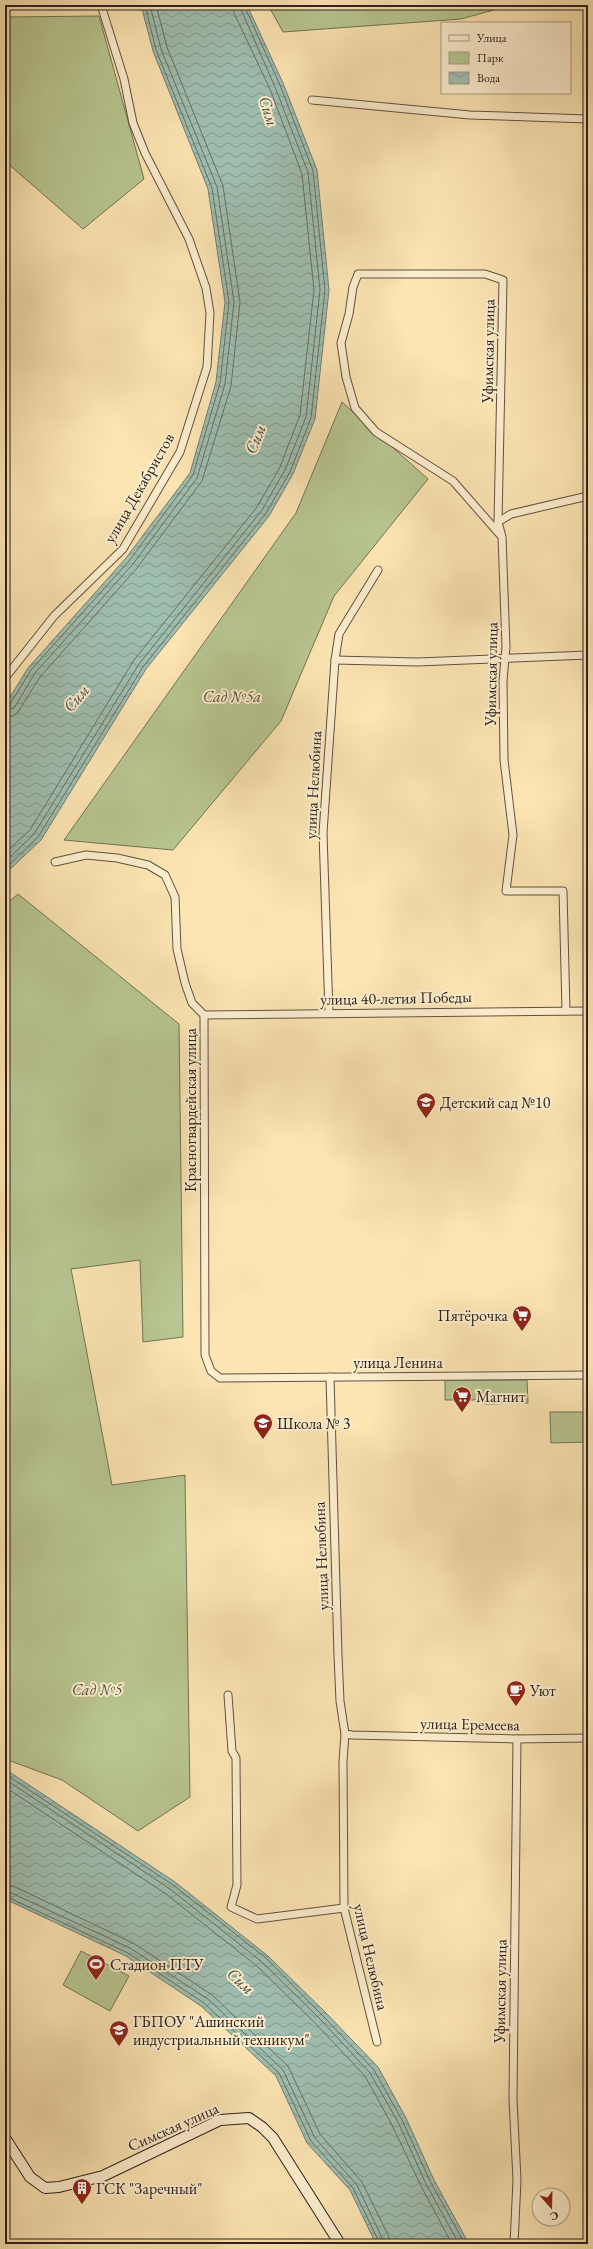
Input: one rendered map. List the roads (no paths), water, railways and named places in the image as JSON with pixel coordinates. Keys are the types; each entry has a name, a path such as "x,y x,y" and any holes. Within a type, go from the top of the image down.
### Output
{"main road":[{"name":"Симская улица","path":"5,2138 30,2176 45,2188 59,2187 103,2176 220,2120 249,2118 262,2127 272,2138 340,2244"}],"street":[{"name":"улица Декабристов","path":"5,678 54,616 123,549 180,452 207,367 210,313 206,288 189,239 145,153 133,123 124,79 101,5"},
{"path":"312,100 470,115 588,119"},
{"name":"Уфимская улица","path":"502,538 453,481 376,432 354,408 346,378 341,343 349,314 353,288 358,274 485,274 504,280 498,522 502,538 506,658 503,681 504,760 513,835 506,891 563,891 566,1011"},
{"path":"498,522 511,514 588,496"},
{"name":"улица Нелюбина","path":"330,1013 324,833 335,660 339,634 378,570"},
{"path":"335,660 418,662 588,655"},
{"name":"Красногвардейская улица","path":"55,862 86,855 117,858 148,865 165,875 175,897 177,950 185,983 192,1003 204,1015 205,1355 211,1371"},
{"name":"улица 40-летия Победы","path":"204,1015 588,1011"},
{"name":"улица Ленина","path":"211,1371 220,1378 588,1375"},
{"name":"улица Нелюбина","path":"330,1376 340,1701 349,1734 343,1762 344,1908 377,2042"},
{"path":"228,1695 232,1751 236,1758 237,1885 231,1907 257,1919 344,1908"},
{"name":"улица Еремеева","path":"349,1734 517,1739 588,1738"},
{"name":"Уфимская улица","path":"514,2244 517,2180 513,2099 517,1739"}],"water":[{"name":"Сим","path":"141,5 247,5 283,83 317,170 329,290 315,419 293,474 269,516 146,669 41,840 5,874 5,705 28,668 126,558 190,473 216,382 225,302 208,189 153,51"},
{"name":"Сим","path":"5,1769 175,1882 268,1956 327,2014 378,2067 406,2118 434,2180 469,2244 376,2244 350,2190 307,2143 276,2076 201,2006 126,1956 5,1899"}],"place":[{"name":"Детский сад №10","path":"426,1119"},
{"name":"Пятёрочка","path":"522,1332"},
{"name":"Магнит","path":"462,1413"},
{"name":"Школа № 3","path":"263,1440"},
{"name":"Уют","path":"516,1707"},
{"name":"Стадион ПТУ","path":"96,1981"},
{"name":"ГБПОУ \"Ашинский индустриальный техникум\"","path":"119,2047"},
{"name":"ГСК \"Заречный\"","path":"82,2205"}],"park label":[{"name":"Сад №5а","path":"232,696"},
{"name":"Сад №5","path":"97,1689"}]}
